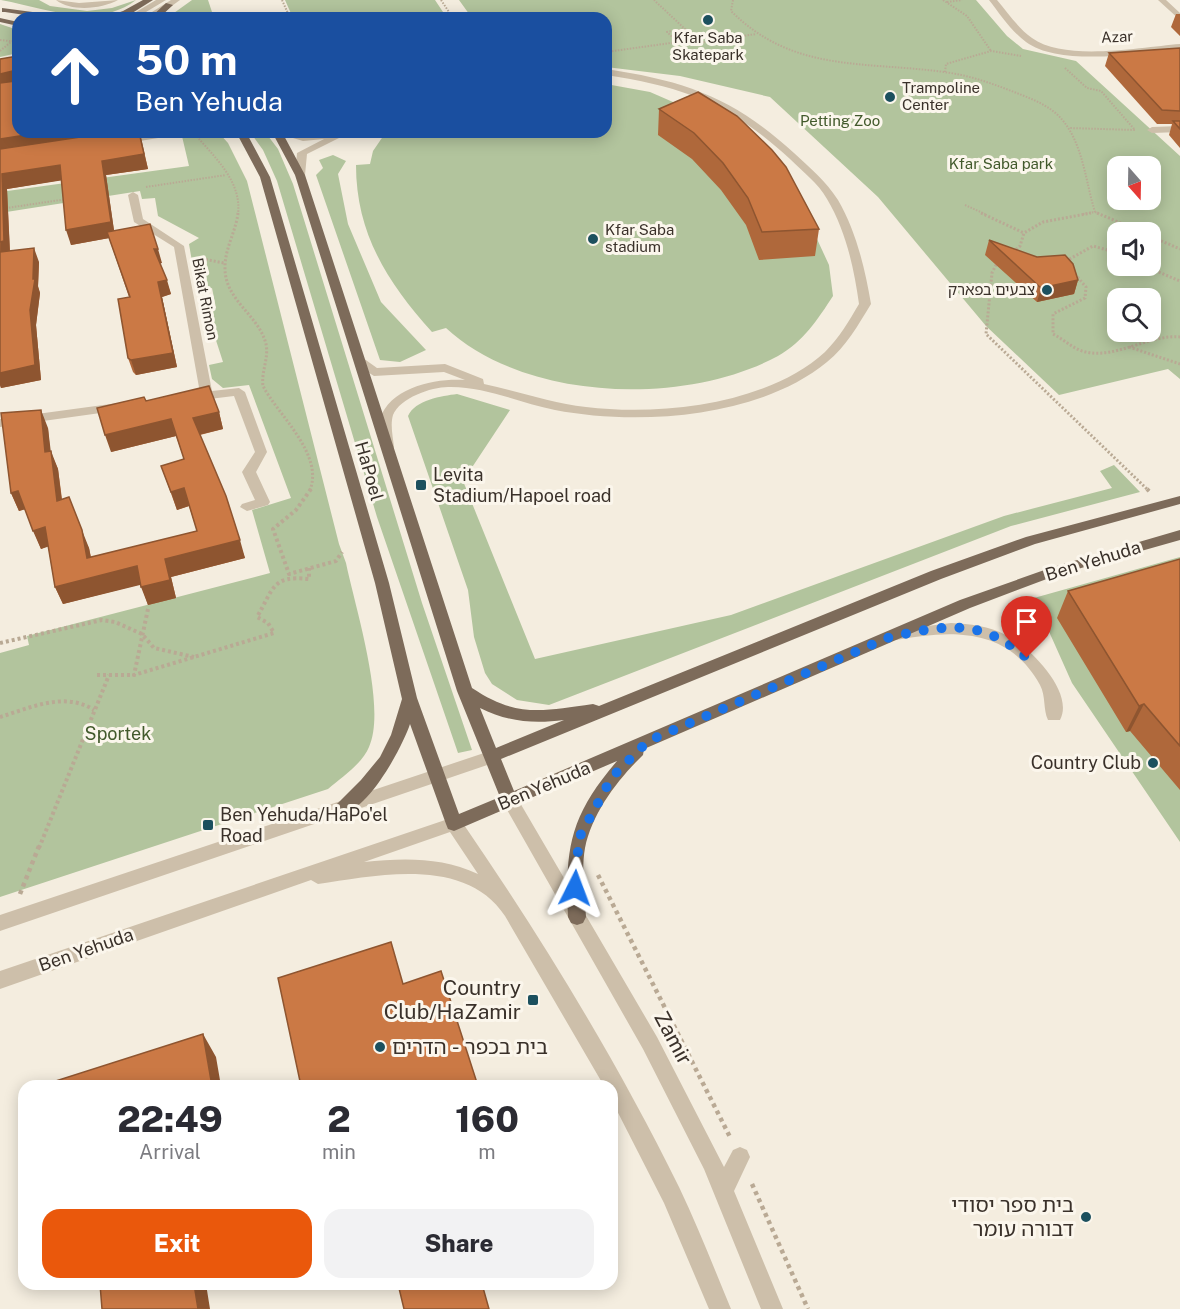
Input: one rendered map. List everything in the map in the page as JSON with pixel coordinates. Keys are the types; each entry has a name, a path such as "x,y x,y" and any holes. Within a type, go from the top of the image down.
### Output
{"main road":[{"path":"128,12 149,0"},
{"path":"2,10 17,12"},
{"name":"HaPoel","path":"244,138 265,177 291,260 382,583 409,698 454,824"},
{"name":"HaPoel","path":"281,138 300,175 465,691 490,757 510,801"},
{"name":"Ben Yehuda","path":"490,757 1031,540 1180,500"},
{"name":"Ben Yehuda","path":"454,824 965,604 1055,571 1180,535"},
{"path":"465,691 486,706 504,714 530,718 616,706"},
{"path":"341,808 379,776 403,725 409,698"},
{"path":"578,917 575,888 579,838 612,777 648,741"}],"street":[{"path":"60,0 77,6 114,0"},
{"name":"Azar","path":"993,0 1031,42 1055,51 1100,52 1180,47"},
{"path":"1162,0 1180,18"},
{"path":"145,12 169,2"},
{"path":"155,12 169,2"},
{"path":"388,449 386,417 392,406 405,397 447,382 485,388 556,406 627,414 685,409 776,388 814,366 846,337 866,304 852,243 826,188 777,141 724,103 676,84 612,73"},
{"path":"1152,130 1180,129"},
{"path":"111,142 140,138"},
{"path":"300,175 302,153 333,138"},
{"name":"Bikat Rimon","path":"133,195 138,220 179,246 207,396"},
{"path":"359,361 366,369 386,374 445,368 476,379 485,388"},
{"path":"184,399 239,392 261,452 249,472 262,502 247,507"},
{"path":"0,423 126,406"},
{"path":"890,637 952,627 972,628 993,634 1012,645 1044,677 1053,693 1054,716"},
{"name":"Ben Yehuda","path":"0,923 490,757"},
{"name":"Zamir","path":"510,801 650,1043 723,1190 772,1309"},
{"path":"454,824 550,972 609,1080"},
{"name":"Ben Yehuda","path":"0,980 282,881 454,824"},
{"path":"282,881 411,867 446,870 473,879 501,896"},
{"path":"618,1096 665,1182 720,1309"},
{"path":"723,1190 740,1157"}],"path":[{"path":"654,0 699,43 756,34"},
{"path":"733,0 731,11 742,26 768,41 819,59 945,72 1006,88 1044,105 1069,128 1095,212"},
{"path":"945,1 962,0"},
{"path":"945,1 968,16 991,51"},
{"path":"612,51 678,42 667,32 685,29"},
{"path":"0,40 12,41"},
{"path":"0,51 12,41"},
{"path":"945,72 946,64 991,51 1027,57"},
{"path":"1061,64 1087,88 1101,91 1135,130 1069,128"},
{"path":"198,138 226,175 237,194 239,210 224,259 226,279 232,296 257,328 266,345 263,386 289,422 309,462 312,485 302,504 273,529 289,573 336,561 342,552"},
{"path":"144,188 226,175"},
{"path":"0,209 77,198"},
{"path":"965,205 1024,233"},
{"path":"1007,254 1020,246 1024,233 1043,222 1095,212 1118,222"},
{"path":"1161,241 1180,249"},
{"path":"1107,250 1093,246 1065,262 1086,287 1085,298 1053,314 1053,334 1086,352 1128,347 1169,334 1180,337"},
{"path":"1013,252 1023,254"},
{"path":"1000,256 992,273 986,334 1150,492"},
{"path":"1161,273 1180,281"},
{"path":"1128,347 1180,364"},
{"path":"97,675 134,675 274,633 268,623 257,617 277,582 289,578 309,579 309,568"},
{"path":"134,675 148,609"},
{"path":"0,643 102,620 115,622 142,633 154,648 195,657"},
{"path":"18,898 109,675"},
{"path":"0,717 50,703 86,702 94,710"},
{"path":"579,838 740,1157 808,1309"}],"green space":[{"path":"1,0 39,0 50,6 87,11 112,8 136,0 111,12 52,11"},
{"path":"192,0 208,0 212,12 175,12"},
{"path":"285,0 435,0 443,12 290,12"},
{"name":"Kfar Saba park","path":"459,0 976,0 1007,36 1023,49 1076,61 1180,156 1180,379 1168,369 1059,395 986,326 878,197 770,97 680,76 612,68 612,12 468,12"},
{"path":"0,24 12,28 12,54 0,57"},
{"name":"Kfar Saba stadium","path":"612,85 650,92 696,112 811,226 829,265 833,296 809,329 795,344 778,356 740,372 698,383 653,389 607,388 562,383 519,371 479,352 446,328 432,332 388,275 368,235 357,190 356,165 370,164 373,151 382,138 612,138"},
{"name":"Sportek","path":"182,138 223,138 247,181 362,630 372,683 374,729 366,753 351,770 328,789 0,897 0,653 29,645 27,636 270,573 252,510 291,498 249,385 223,388 212,379 209,365 223,362 213,331 204,334 203,311 216,308 212,288 197,291 189,244 199,238 158,216 155,198 142,199 140,191 0,213 0,192 189,166"},
{"path":"254,138 270,138 278,149 293,184 422,603 472,750 458,753 377,517 277,181 263,150"},
{"path":"333,155 346,161 338,174 348,224 381,302 426,350 400,362 380,360 316,175 323,168 319,160"},
{"path":"457,394 510,410 463,481 535,659 731,615 1004,516 1112,488 1100,471 1114,465 1140,492 1011,526 549,705 517,700 492,684 485,673 474,637 468,590 408,416 416,406"},
{"name":"Country Club","path":"1180,557 1180,842 1072,683 1034,598"}],"building":[{"path":"1180,48 1180,111 1162,110 1109,53"},
{"path":"12,57 12,71 0,74 0,59"},
{"path":"12,81 12,137 0,139 0,83"},
{"path":"698,92 737,116 772,150 786,167 819,229 762,232 748,198 723,163 694,133 659,109"},
{"path":"1173,121 1180,121 1180,129"},
{"path":"74,138 140,138 144,154 102,161 111,222 66,230 60,165 2,174 4,241 0,242 0,149"},
{"path":"150,224 158,249 154,249 167,280 158,282 173,353 131,360 128,358 118,299 130,297 107,232"},
{"path":"989,240 1037,257 1065,255 1073,264 1078,280 1041,288"},
{"path":"34,248 33,279 35,279 30,310 35,365 0,373 0,252"},
{"path":"209,386 219,412 193,418 226,496 240,540 165,559 170,580 141,587 137,566 55,587 45,527 33,531 18,491 11,493 1,413 41,410 45,452 51,451 57,501 69,497 82,530 87,558 197,531 184,488 171,492 161,466 184,459 171,419 105,435 97,408 144,397 146,401"},
{"path":"1180,559 1180,746 1144,704 1139,706 1068,591"},
{"name":"בית בכפר - הדרים","path":"391,942 403,984 441,971 476,1080 300,1080 278,978"},
{"path":"203,1034 211,1080 59,1080"},
{"path":"100,1290 195,1290 198,1309 102,1309"},
{"path":"399,1290 484,1290 489,1309 404,1309"}],"place":[{"name":"Kfar Saba Skatepark","path":"708,20"},
{"name":"Trampoline Center","path":"890,97"},
{"name":"Kfar Saba stadium","path":"593,239"},
{"name":"צבעים בפארק","path":"1047,290"},
{"name":"Levita Stadium/Hapoel road","path":"421,485"},
{"name":"Country Club","path":"1153,763"},
{"name":"Ben Yehuda/HaPo'el Road","path":"208,825"},
{"name":"Country Club/HaZamir","path":"533,1000"},
{"name":"בית בכפר - הדרים","path":"380,1047"},
{"name":"בית ספר יסודי דבורה עומר","path":"1086,1217"}],"route":[{"path":"575,888 579,838 612,777 629,757 648,741 890,637 931,628 972,628 993,634 1012,645 1027,658"}],"park label":[{"name":"Petting Zoo","path":"840,121"}]}
